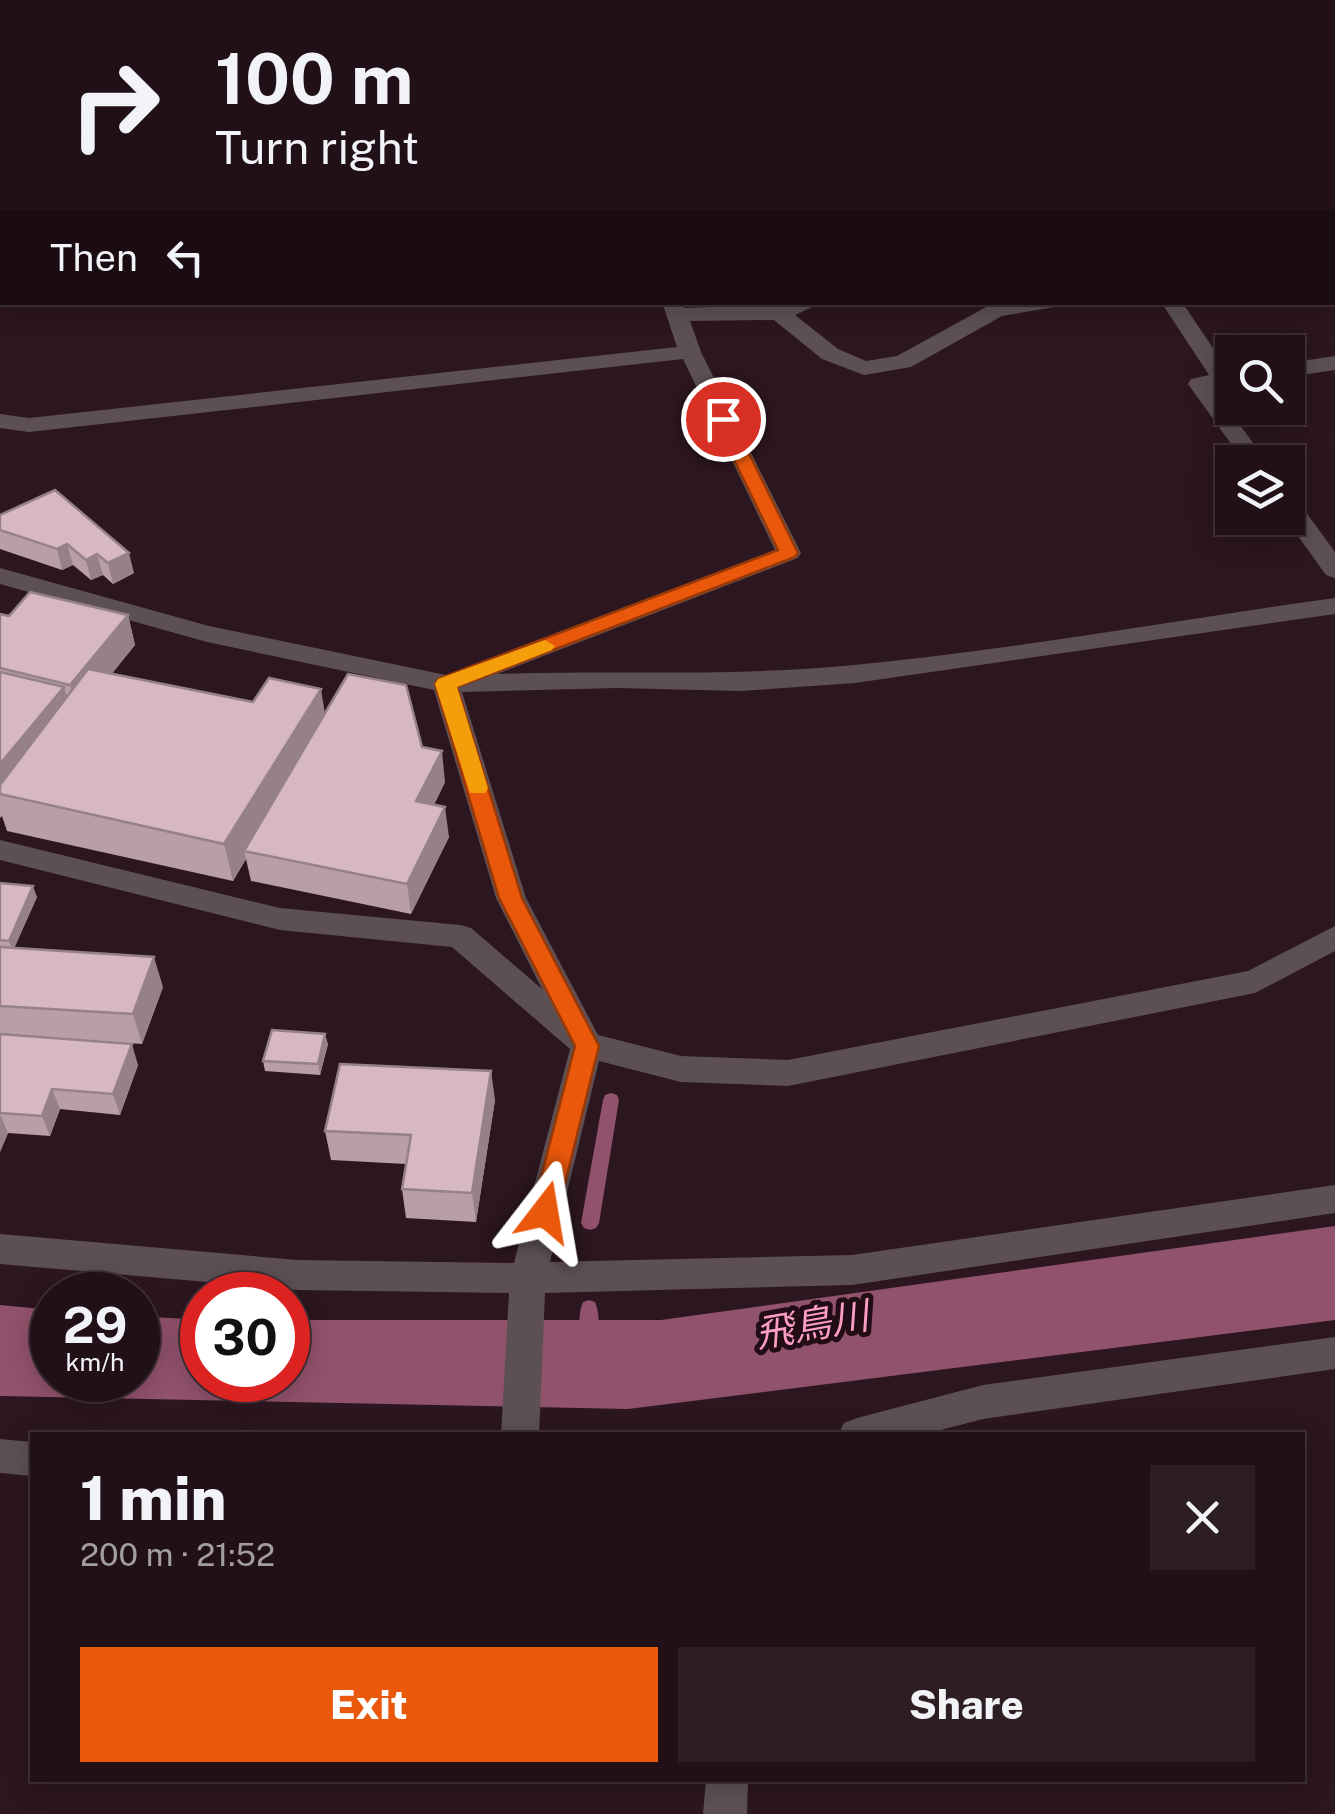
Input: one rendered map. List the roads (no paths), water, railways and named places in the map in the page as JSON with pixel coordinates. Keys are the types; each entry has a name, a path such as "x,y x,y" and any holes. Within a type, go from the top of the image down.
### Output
{"street":[{"path":"446,684 788,553 690,352 676,309 779,313 804,305"},
{"path":"779,313 830,354 864,368 902,362 996,311 1031,305"},
{"path":"1173,305 1215,361"},
{"path":"0,421 28,425 690,352"},
{"path":"1305,367 1335,363"},
{"path":"1215,381 1199,384 1215,406"},
{"path":"1305,529 1335,570"},
{"path":"0,576 207,634 446,684 617,679 740,682 854,674 1335,606"},
{"path":"446,684 511,898 587,1046 528,1292 520,1432"},
{"path":"0,850 280,920 460,936 587,1046 681,1069 788,1073 1255,982 1335,937"},
{"path":"0,1249 528,1292 852,1270 1335,1199"},
{"path":"877,1432 1335,1353"},
{"path":"0,1456 30,1458"},
{"path":"725,1814 727,1782"}],"water":[{"name":"飛鳥川","path":"1335,1226 1335,1320 628,1409 290,1402 310,1402 310,1320 661,1320"},
{"path":"0,1305 30,1308 30,1397 0,1396"},
{"path":"160,1317 180,1319 180,1400 160,1399"}],"waterway":[{"path":"590,1223 611,1100"},
{"path":"589,1308 589,1338"}]}
